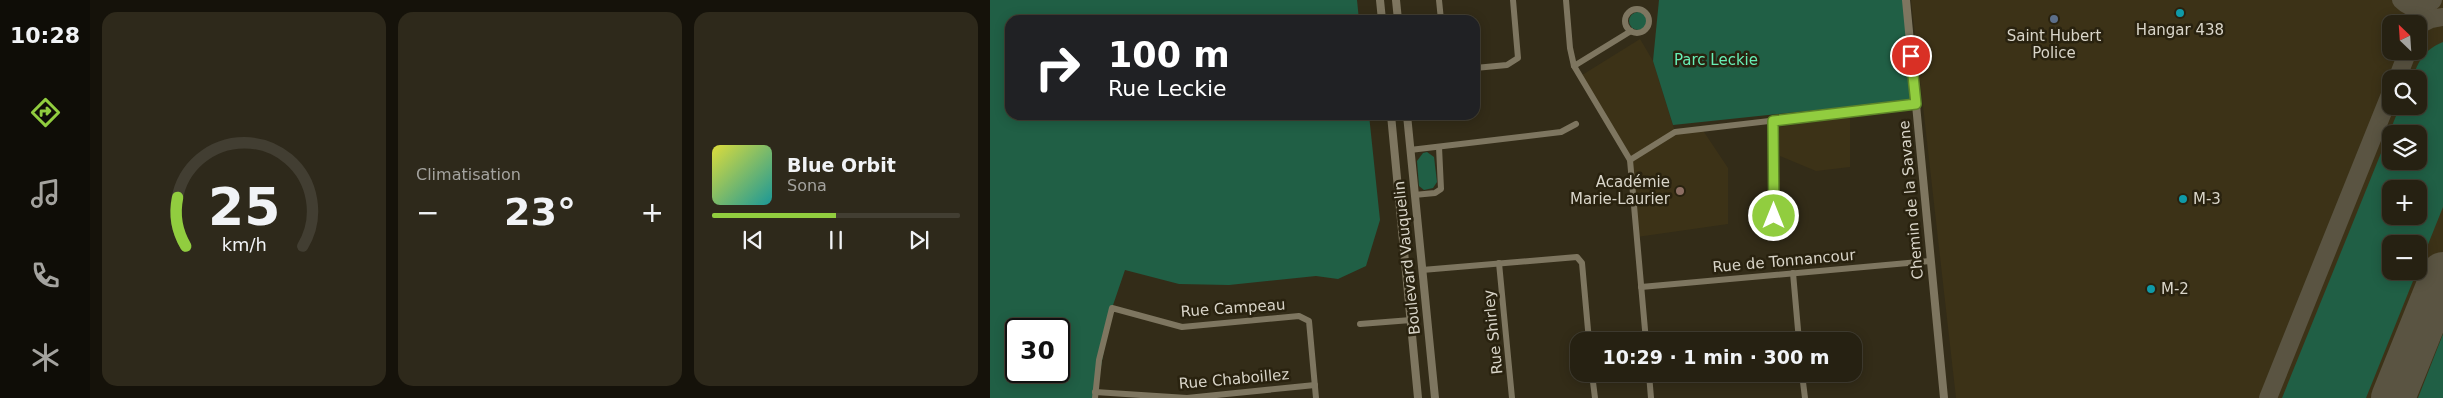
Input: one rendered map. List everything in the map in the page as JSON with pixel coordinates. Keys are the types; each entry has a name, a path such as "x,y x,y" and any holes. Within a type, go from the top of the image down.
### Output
{"street":[{"path":"1380,0 1382,15"},
{"path":"1396,0 1398,15"},
{"path":"1439,0 1440,15"},
{"path":"1480,68 1507,65 1518,58 1513,0"},
{"path":"1566,0 1570,48 1574,66 1630,160 1645,332"},
{"name":"Chemin de la Savane","path":"1906,0 1944,398"},
{"path":"1574,66 1631,31"},
{"path":"1630,160 1675,132 1916,104"},
{"name":"Boulevard Vauquelin","path":"1391,120 1418,398"},
{"name":"Boulevard Vauquelin","path":"1407,120 1435,398"},
{"path":"1773,121 1774,216"},
{"path":"1410,150 1561,132 1576,124"},
{"path":"1414,195 1435,193 1441,188 1438,147"},
{"path":"1422,270 1571,256 1579,258 1582,263 1588,332"},
{"name":"Rue de Tonnancour","path":"1641,287 1930,261"},
{"name":"Rue Shirley","path":"1499,263 1512,398"},
{"path":"1792,273 1798,332"},
{"name":"Rue Campeau","path":"1095,395 1099,360 1112,308 1182,327 1299,316 1309,321 1316,398"},
{"name":"Boulevard Vauquelin","path":"1360,324 1411,320"},
{"path":"1593,382 1595,398"},
{"path":"1650,382 1651,398"},
{"path":"1803,382 1805,398"},
{"name":"Rue Chaboillez","path":"1095,395 1187,398 1315,385"}],"shaded area":[{"path":"1911,0 2443,0 2443,398 1956,398"},
{"path":"1640,39 1653,61 1675,132 1702,129 1728,168 1728,224 1637,237 1630,160 1579,77"},
{"path":"1850,117 1850,167 1816,171 1780,156 1779,127"}],"green space":[{"path":"990,0 1357,0 1358,15 1005,15 1005,120 1370,120 1380,220 1366,266 1338,279 1316,276 1229,285 1179,284 1125,270 1112,308 1095,398 990,398"},
{"name":"Parc Leckie","path":"1659,0 1903,0 1913,100 1673,125 1653,61"},
{"path":"1634,12 1642,12 1647,17 1645,28 1634,30 1629,25 1629,17"},
{"path":"2443,42 2443,207 2427,247 2427,235 2382,235 2382,280 2413,280 2366,398 2282,398 2382,151 2382,170 2427,170 2427,125 2392,125 2396,115 2427,115 2427,70 2415,70 2421,60 2428,60 2428,51"},
{"path":"1427,152 1434,157 1437,182 1433,188 1424,190 1419,186 1417,161 1423,153"},
{"path":"2443,334 2443,398 2418,398"}],"taxiway":[{"path":"2401,0 2409,6 2417,8 2426,6 2433,0"},
{"path":"2423,15 2429,0"},
{"path":"2428,20 2443,17"},
{"path":"2401,70 2404,60"},
{"path":"2268,398 2382,114"}],"runway":[{"path":"2393,398 2443,274"}],"place":[{"name":"Hangar 438","path":"2180,13"},
{"name":"Saint Hubert Police","path":"2054,19"},
{"name":"Académie Marie-Laurier","path":"1680,191"},
{"name":"M-3","path":"2183,199"},
{"name":"M-2","path":"2151,289"}],"route":[{"path":"1774,216 1773,121 1916,104 1911,56"}]}
